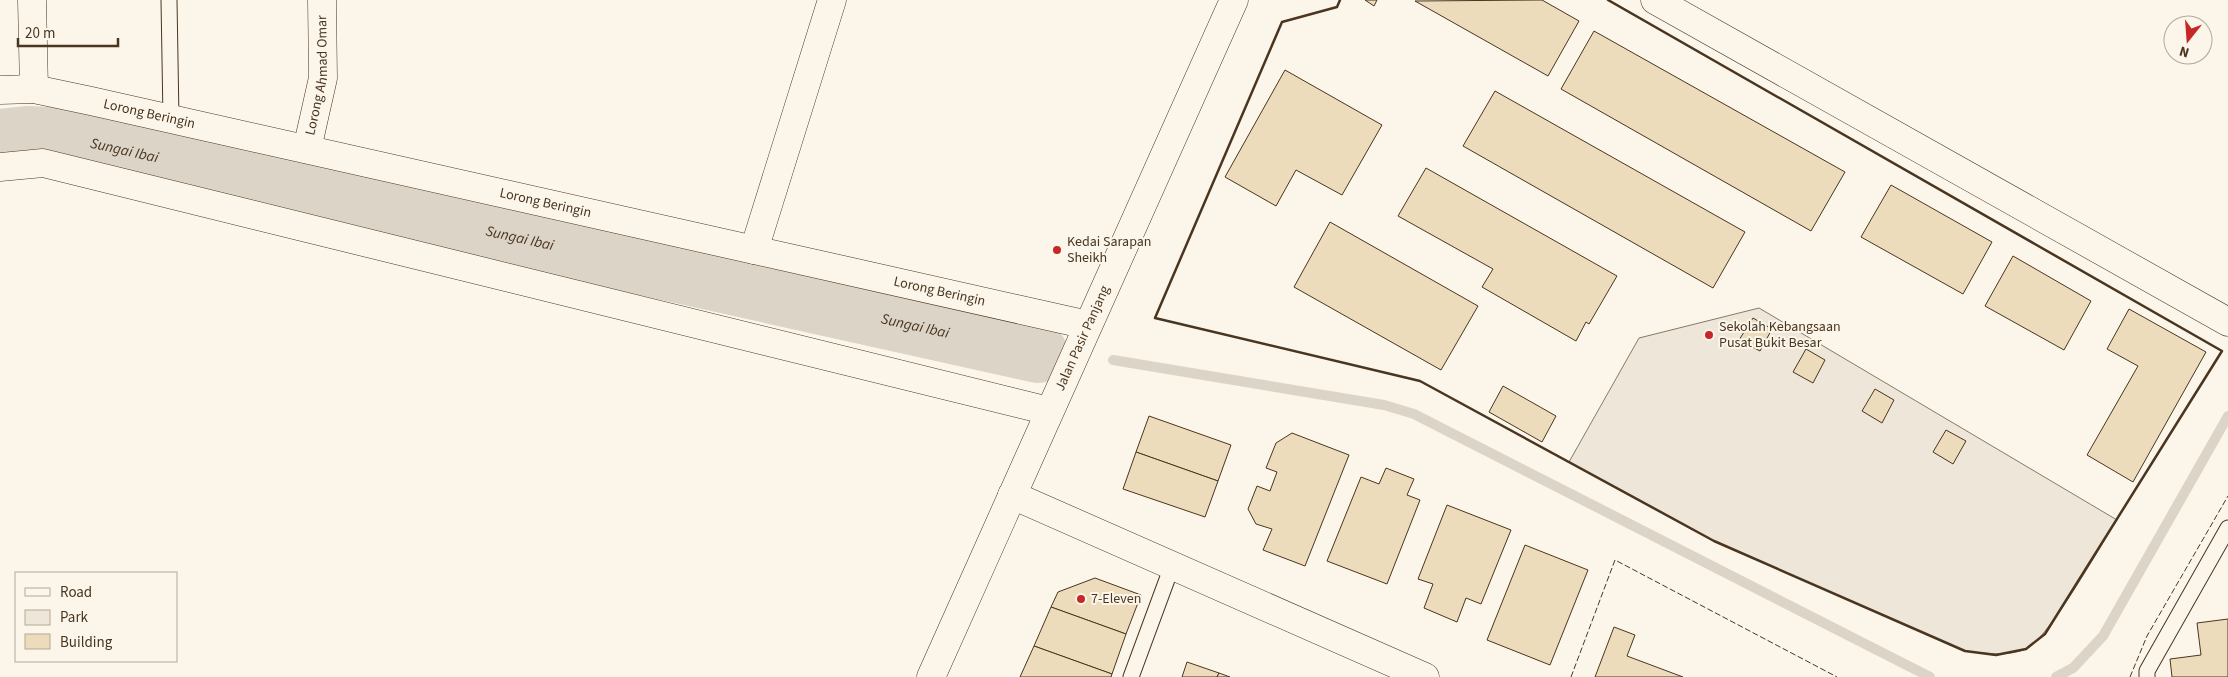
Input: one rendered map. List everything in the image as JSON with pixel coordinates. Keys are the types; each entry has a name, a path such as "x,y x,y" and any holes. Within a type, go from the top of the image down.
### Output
{"street":[{"path":"32,0 34,90"},
{"name":"Lorong Ahmad Omar","path":"307,149 323,78 322,0"},
{"path":"754,250 832,0"},
{"name":"Jalan Pasir Panjang","path":"930,677 1234,0"},
{"path":"1655,0 2228,322"},
{"name":"Lorong Beringin","path":"0,90 34,90 171,119 1088,325"},
{"path":"0,167 42,163 1049,411"},
{"path":"1012,495 1425,677"}],"lane":[{"path":"169,0 171,119"},
{"path":"2147,677 2147,671 2228,528"},
{"path":"1131,677 1172,566"}],"green space":[{"path":"1759,308 2117,520 2048,628 2036,641 2026,649 2011,653 1996,654 1965,651 1714,541 1569,462 1639,338"}],"building":[{"path":"1365,0 1377,0 1374,6"},
{"path":"1542,0 1579,21 1548,76 1415,1"},
{"path":"1594,31 1845,172 1811,231 1561,89"},
{"path":"1285,70 1382,125 1342,195 1296,170 1276,206 1225,177"},
{"path":"1495,91 1745,232 1713,288 1463,146"},
{"path":"1426,168 1617,276 1589,324 1586,322 1576,341 1482,287 1493,269 1398,216"},
{"path":"1891,185 1992,242 1963,294 1861,237"},
{"path":"1330,222 1478,306 1441,370 1294,287"},
{"path":"2013,256 2091,301 2064,350 1985,306"},
{"path":"2129,309 2206,352 2133,482 2087,455 2138,366 2107,349"},
{"path":"1753,318 1772,329 1760,351 1739,340"},
{"path":"1806,349 1825,360 1813,383 1793,372"},
{"path":"1503,386 1556,416 1542,442 1489,412"},
{"path":"1875,389 1894,400 1882,423 1862,411"},
{"path":"1149,416 1231,445 1218,481 1136,452"},
{"path":"1946,430 1966,441 1953,464 1933,452"},
{"path":"1292,433 1349,455 1305,566 1263,550 1272,529 1256,524 1248,509 1257,486 1270,491 1277,472 1266,468 1276,443"},
{"path":"1136,452 1218,481 1205,517 1123,489"},
{"path":"1386,468 1414,479 1407,495 1420,500 1387,584 1327,561 1361,477 1379,484"},
{"path":"1447,505 1511,530 1481,604 1466,598 1457,622 1424,608 1433,584 1418,579"},
{"path":"1525,545 1588,570 1550,665 1487,640"},
{"path":"1095,578 1141,595 1126,634 1051,607 1058,592"},
{"path":"1051,607 1126,634 1112,674 1034,646"},
{"path":"2228,619 2228,677 2172,677 2170,659 2201,655 2197,623"},
{"path":"1614,627 1635,635 1627,656 1683,677 1595,677"},
{"path":"1034,646 1112,674 1111,677 1020,677"},
{"path":"1187,662 1219,673 1217,677 1182,677"},
{"path":"1219,673 1230,677 1217,677"}],"waterway":[{"name":"Sungai Ibai","path":"0,139 27,136 70,138 1038,353"},
{"path":"1113,360 1384,405 1414,414 1930,677"},
{"path":"2056,677 2073,668 2103,636 2228,416"}],"fence":[{"path":"2130,677 2147,636 2228,496"},
{"path":"1571,677 1615,560 1837,677"}],"wall":[{"path":"1340,0 1337,7 1282,22 1155,318 1420,381 1714,541 1965,651 1996,655 2026,649 2045,634 2222,351 1608,0"}],"place":[{"name":"Kedai Sarapan Sheikh","path":"1057,250"},
{"name":"Sekolah Kebangsaan Pusat Bukit Besar","path":"1709,335"},
{"name":"7-Eleven","path":"1081,599"}]}
